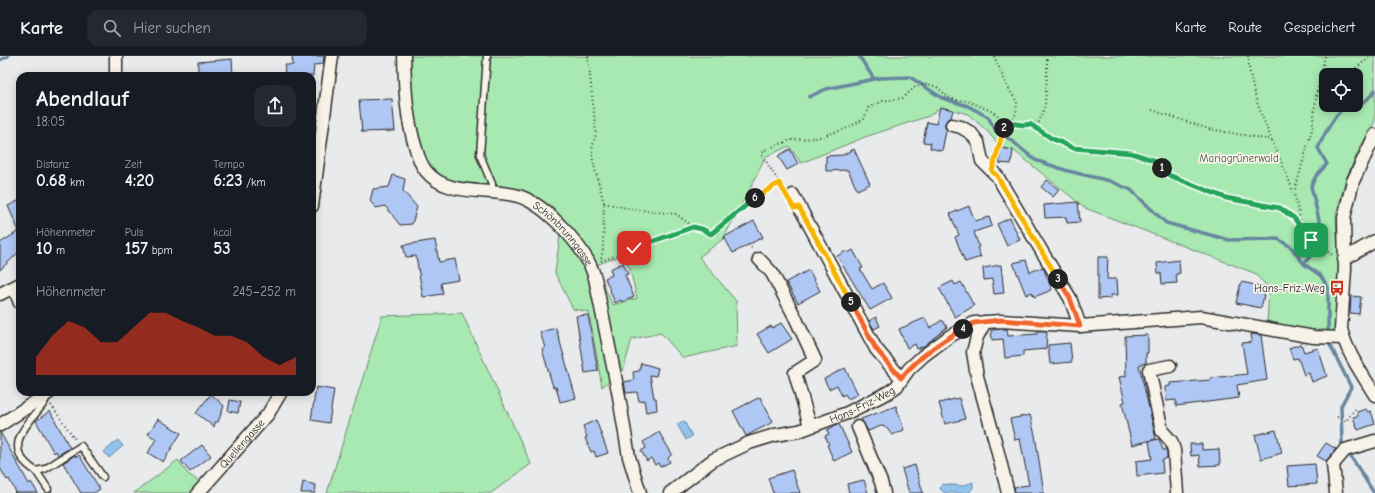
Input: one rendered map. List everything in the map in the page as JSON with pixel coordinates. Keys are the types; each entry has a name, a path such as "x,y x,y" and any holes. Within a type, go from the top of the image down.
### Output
{"street":[{"path":"116,56 116,72"},
{"path":"316,176 332,56"},
{"name":"Schönbrunngasse","path":"404,56 406,104 410,131 418,156 426,171 437,181 447,186 462,189 492,191 519,196 549,214 580,248 589,262 595,278 618,391 629,457 640,493"},
{"path":"952,125 961,127 971,133 978,142 982,161 997,176 1070,298 1080,326"},
{"path":"1375,135 1353,181 1348,197 1344,218 1341,258 1341,324 1334,338 1351,356 1375,395"},
{"path":"790,195 876,349 901,378"},
{"path":"1341,258 1375,241"},
{"path":"759,259 772,273 815,360 794,373 810,426"},
{"path":"0,294 16,286"},
{"name":"Hans-Friz-Weg","path":"670,493 713,460 749,443 775,435 799,431 847,413 889,392 897,386 901,378 924,356 950,336 974,323 1001,320 1080,326 1201,317 1334,338"},
{"path":"986,322 977,337 973,352 977,376 1008,493"},
{"path":"1170,366 1149,370 1162,431 1171,441 1174,450 1177,493"},
{"path":"0,425 46,396"},
{"name":"Quellengasse","path":"198,493 268,414 279,396"},
{"path":"858,427 881,482 884,493"},
{"path":"1336,493 1333,464 1345,450 1375,441"}],"lane":[{"path":"487,56 480,155 492,184 492,191"},
{"path":"47,396 18,439 18,452 23,462 36,471 48,489"},
{"path":"36,471 45,469 81,446 103,477"}],"path":[{"path":"588,56 596,133 592,149 604,203 603,249 601,261 595,278"},
{"path":"992,171 1003,130 1016,114 1017,102 1007,86 994,56"},
{"path":"790,195 779,183 762,155 764,150 791,140 816,138 845,129 864,119 868,108 883,101 903,98 915,87 928,84 937,87 948,97 968,101 994,112 1008,123 1024,125 1038,122 1045,106 1047,56"},
{"path":"1248,56 1249,72 1260,112 1294,194 1304,230"},
{"path":"1294,194 1312,130 1316,97 1325,56"},
{"path":"1356,68 1372,56"},
{"path":"1152,110 1209,129 1272,140"},
{"path":"1030,124 1051,138 1073,148 1131,153 1153,160 1169,175 1226,198 1280,208 1294,218 1311,240 1325,250 1341,258"},
{"path":"604,203 638,210 676,214 693,227 702,229 711,234 721,224 779,183"},
{"path":"601,261 693,227"},
{"path":"49,396 81,446"},
{"path":"1337,417 1346,421 1355,409"}],"green space":[{"name":"Mariagrünerwald","path":"410,56 1375,56 1375,121 1357,154 1345,181 1336,216 1339,267 1337,334 1267,325 1269,288 1254,273 1085,208 1013,150 1001,148 988,132 968,114 941,107 929,116 865,137 801,163 789,146 765,157 723,239 699,257 736,301 737,346 683,358 661,333 632,339 623,371 602,387 589,312 573,309 555,273 560,235 595,268 613,305 637,298 630,269 622,255 594,266 575,235 554,208 528,192 492,184 464,186 434,173 422,153 413,119"},
{"path":"462,313 531,464 491,493 327,493 382,316"},
{"path":"178,460 188,474 203,484 194,493 134,493"}],"water":[{"path":"684,421 692,436 686,440 677,424"},
{"path":"118,440 123,446 109,458 104,452"},
{"path":"973,482 973,488 970,493 945,493 940,489 942,484 962,486"}],"building":[{"path":"292,56 324,56 323,64 314,65 313,72 284,72 285,65 293,65"},
{"path":"232,59 233,72 198,72 198,62"},
{"path":"392,99 395,131 362,132 359,100"},
{"path":"940,107 953,110 951,118 945,123 945,128 948,131 946,131 942,151 930,148 931,143 923,142 927,122 936,124"},
{"path":"1001,148 1013,150 1011,164 999,163"},
{"path":"790,149 798,164 787,170 778,156"},
{"path":"854,149 870,184 857,190 848,170 826,171 826,156 843,155"},
{"path":"393,175 405,179 403,191 417,207 412,224 400,225 385,206 376,208 370,201 373,189 389,187"},
{"path":"1047,180 1059,190 1053,197 1041,187"},
{"path":"16,202 16,224 8,206"},
{"path":"1078,202 1080,222 1067,223 1066,217 1045,218 1044,205"},
{"path":"969,206 975,221 989,217 992,226 974,232 979,247 977,248 981,257 965,262 955,237 959,235 950,214"},
{"path":"1010,218 1020,240 1007,246 997,224"},
{"path":"754,221 763,237 733,253 724,237"},
{"path":"16,233 16,255 0,270 0,243"},
{"path":"435,240 439,262 455,259 459,280 441,283 443,294 423,297 416,256 406,257 403,245"},
{"path":"853,250 863,268 860,269 872,289 883,283 892,298 870,310 837,256 846,251 848,253"},
{"path":"1098,257 1108,257 1107,279 1117,279 1118,295 1111,295 1111,298 1098,299"},
{"path":"1026,260 1030,272 1043,267 1052,290 1034,297 1032,292 1026,295 1013,263"},
{"path":"1179,260 1180,273 1176,274 1177,283 1162,284 1161,273 1158,273 1157,263"},
{"path":"623,263 628,274 625,275 634,297 615,303 605,278 612,275 610,269"},
{"path":"1001,265 1004,293 994,294 992,279 984,280 983,268"},
{"path":"809,270 820,291 798,303 786,282"},
{"path":"953,281 955,285 961,282 974,306 955,317 939,288"},
{"path":"1241,282 1266,287 1261,308 1236,303"},
{"path":"1351,296 1361,297 1359,314 1350,313"},
{"path":"588,315 598,371 585,373 576,316"},
{"path":"876,317 880,326 874,329 869,321"},
{"path":"925,318 930,328 942,320 947,327 924,346 917,349 915,344 907,348 899,329"},
{"path":"781,323 792,339 769,353 757,334 771,326 772,328"},
{"path":"556,328 576,398 560,402 556,387 553,387 542,349 545,348 540,332"},
{"path":"1007,329 1008,336 1047,332 1046,349 1023,351 1023,356 1005,358 1003,339 992,340 991,330"},
{"path":"1251,334 1261,335 1267,380 1237,385 1239,398 1176,406 1176,400 1166,401 1165,387 1170,386 1170,383 1211,380 1211,378 1247,374 1242,343 1252,342"},
{"path":"1148,335 1148,353 1146,353 1146,363 1139,365 1156,439 1132,445 1122,403 1125,402 1119,377 1126,376 1125,336"},
{"path":"1070,343 1072,362 1050,364 1048,345"},
{"path":"1301,344 1304,352 1318,348 1327,376 1312,382 1309,373 1304,375 1298,358 1293,359 1289,348"},
{"path":"641,363 658,368 656,376 650,375 654,398 656,398 657,410 646,412 644,400 639,401 637,392 626,393 624,382 634,380 633,372 639,371"},
{"path":"845,368 858,394 848,399 845,394 842,396 837,385 829,389 824,379"},
{"path":"316,387 334,390 329,423 311,420 315,396 316,396"},
{"path":"209,396 213,396 224,406 218,422 215,422 214,427 196,413"},
{"path":"760,397 773,422 746,436 733,411"},
{"path":"959,398 965,419 945,424 939,403"},
{"path":"230,400 240,402 238,413 228,411"},
{"path":"896,406 904,430 892,435 886,427 881,426 868,431 861,419"},
{"path":"1366,409 1368,412 1371,411 1375,424 1358,430 1353,417 1358,416 1357,412"},
{"path":"50,411 70,448 58,455 56,451 54,453 36,421"},
{"path":"1030,415 1035,435 1044,493 1015,493 1014,487 1029,485 1020,439 1015,440 1010,419"},
{"path":"158,419 181,433 163,462 148,453 156,439 148,434"},
{"path":"596,420 608,453 596,457 594,451 591,452 585,438 587,437 583,426"},
{"path":"839,424 852,452 834,461 825,436 829,434 827,430"},
{"path":"1276,430 1282,453 1261,459 1255,435"},
{"path":"0,432 29,484 31,482 38,493 14,493 16,492 9,479 7,480 0,468"},
{"path":"659,432 672,454 668,458 670,462 660,467 658,463 655,465 651,458 647,461 641,451 646,448 643,442"},
{"path":"1159,439 1163,450 1167,451 1167,458 1162,460 1163,473 1137,476 1136,461 1152,459 1149,441"},
{"path":"1326,443 1336,449 1326,461 1317,456"},
{"path":"1190,444 1202,444 1202,450 1219,449 1220,465 1200,466 1199,455 1191,456"},
{"path":"202,445 211,456 190,472 181,461"},
{"path":"75,455 76,457 79,455 100,489 94,493 81,493 63,463"},
{"path":"1315,464 1317,484 1289,486 1287,466"},
{"path":"915,465 923,493 909,493 902,469"},
{"path":"792,470 800,493 773,493 768,478"},
{"path":"864,480 868,493 849,493 847,484"},
{"path":"303,482 316,485 315,493 301,493"}],"waterway":[{"path":"0,60 8,56"},
{"path":"859,56 874,79"},
{"path":"809,97 826,89 879,78 910,77 942,98 968,106 988,117 996,131 1011,140 1035,160 1068,171 1110,181 1131,190 1166,223 1229,240 1278,239 1291,247 1304,264 1320,275 1328,287 1328,335 1330,345 1351,387 1341,406 1342,445"},
{"path":"1363,102 1375,90"},
{"path":"1304,264 1327,234 1320,224 1311,186 1316,176 1327,164 1318,148 1339,112"},
{"path":"1350,455 1374,493"}],"place":[{"name":"Hans-Friz-Weg","path":"1337,288"}],"route":[{"path":"634,248 693,227 702,229 711,234 721,224 779,183 794,208 799,207 865,326 876,349 901,378 924,356 950,336 974,323 1001,320 1080,326 1070,298 997,176 992,171 1003,130 1008,123 1024,125 1030,124 1051,138 1073,148 1131,153 1153,160 1169,175 1226,198 1280,208 1294,218 1311,240"}]}
